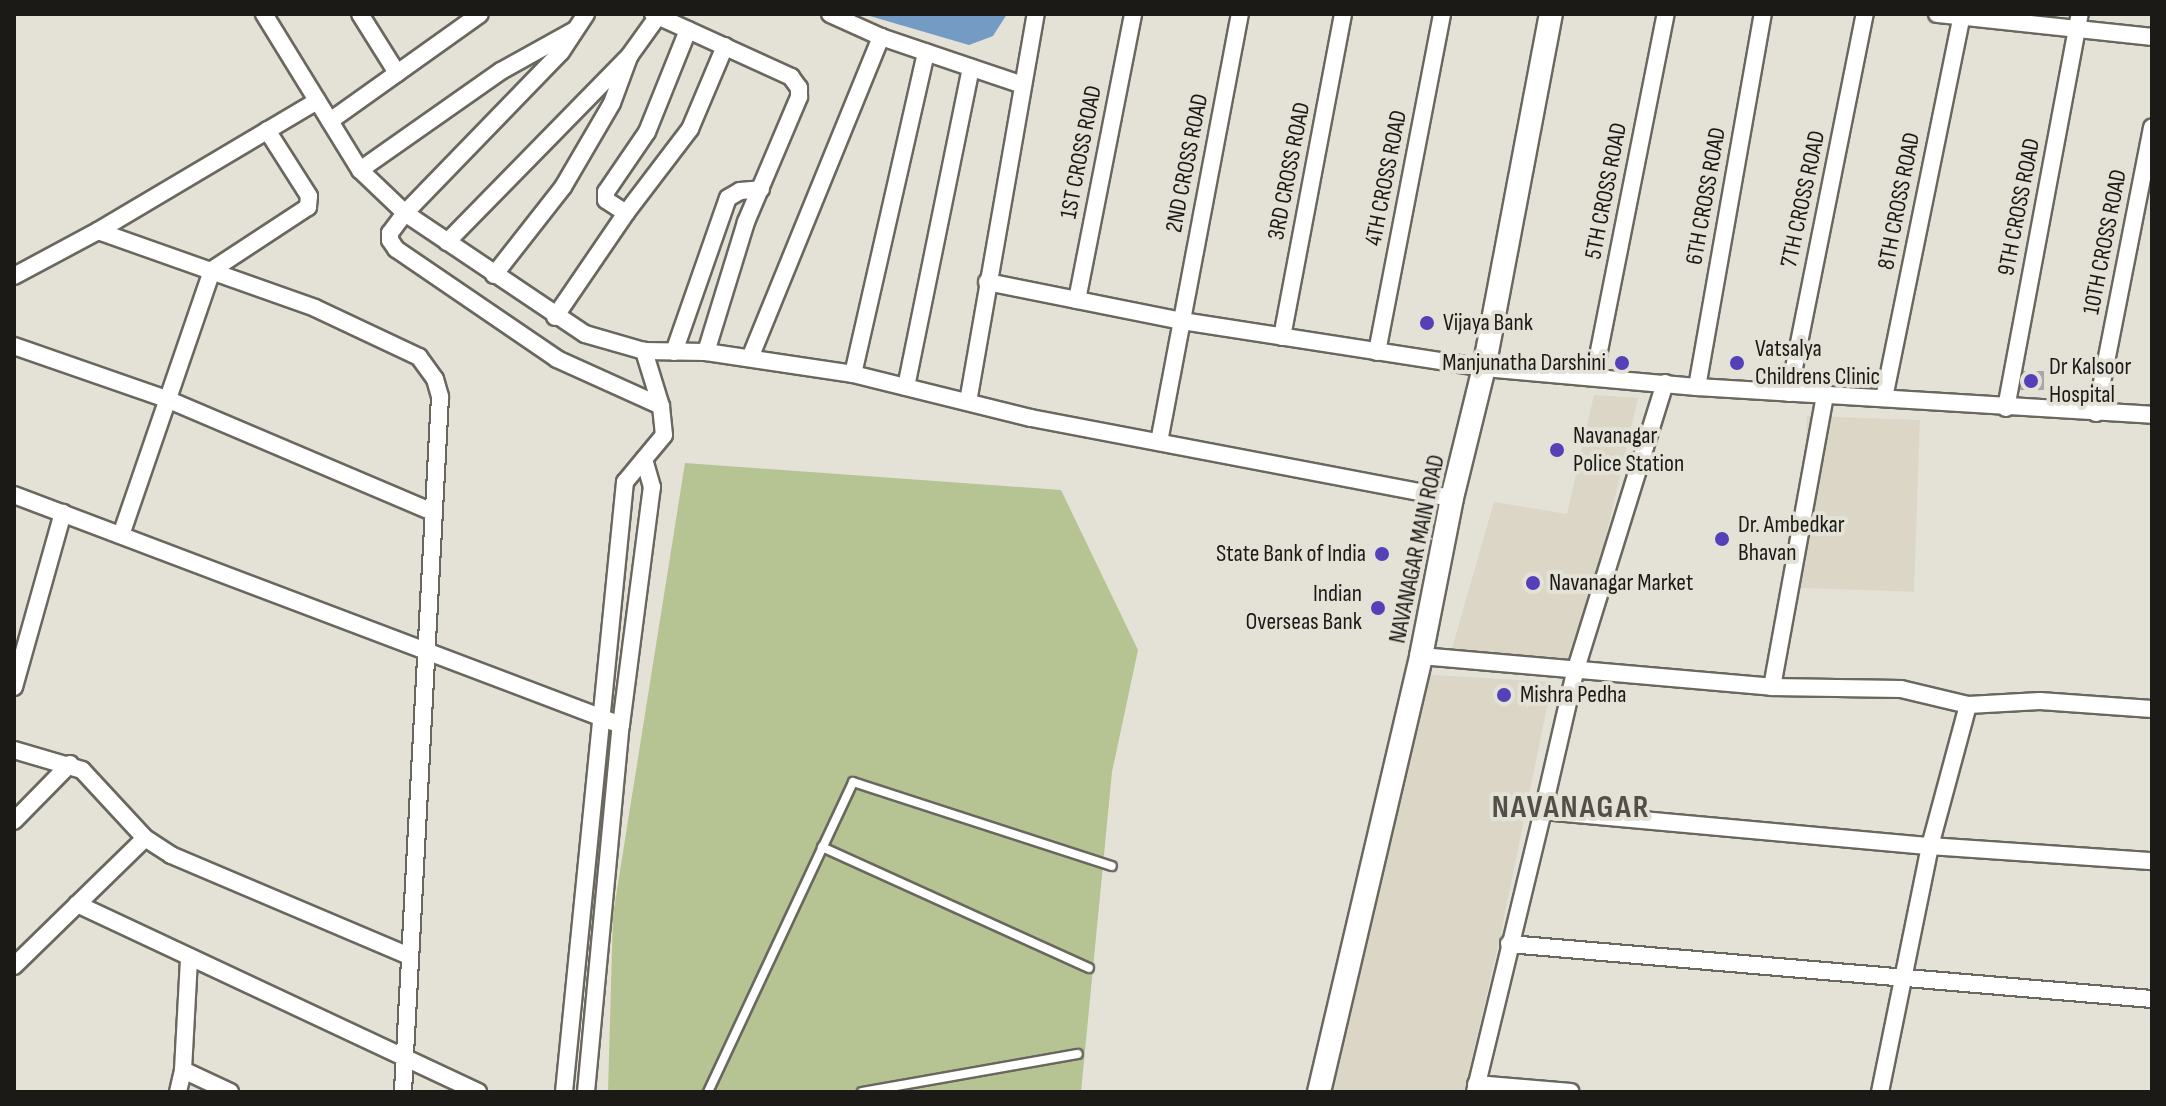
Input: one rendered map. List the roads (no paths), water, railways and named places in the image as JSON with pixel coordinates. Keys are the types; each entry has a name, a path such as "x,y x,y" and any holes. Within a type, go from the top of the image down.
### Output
{"main road":[{"name":"NAVANAGAR MAIN ROAD","path":"1319,1092 1421,656 1452,498 1484,368 1551,14"}],"street":[{"path":"264,14 360,170 405,213 555,317 585,334 644,351 706,352 853,374 1159,442 1452,498"},
{"path":"360,14 397,73"},
{"path":"330,121 480,14"},
{"path":"830,14 881,37 1023,85"},
{"path":"968,402 1036,14"},
{"name":"1ST CROSS ROAD","path":"1077,300 1133,14"},
{"name":"2ND CROSS ROAD","path":"1159,442 1240,14"},
{"name":"3RD CROSS ROAD","path":"1282,337 1343,14"},
{"name":"4TH CROSS ROAD","path":"1377,352 1442,14"},
{"name":"5TH CROSS ROAD","path":"1594,376 1666,14"},
{"name":"6TH CROSS ROAD","path":"1697,387 1763,14"},
{"name":"7TH CROSS ROAD","path":"1789,393 1865,14"},
{"path":"1937,14 2079,21 2152,37"},
{"path":"447,242 630,55 656,15 791,77 799,88 799,97 746,222 706,352"},
{"name":"8TH CROSS ROAD","path":"1884,398 1962,15"},
{"path":"360,170 501,71 582,21"},
{"path":"582,21 561,52 405,213 389,237 396,249 557,359 661,406"},
{"name":"9TH CROSS ROAD","path":"2006,408 2079,21"},
{"path":"626,213 606,200 606,192 647,132 688,30"},
{"path":"750,358 881,37"},
{"path":"555,317 626,213 690,129 725,46"},
{"path":"853,374 926,52"},
{"path":"494,275 563,187 612,103 630,55"},
{"path":"906,387 971,68"},
{"path":"14,276 98,231 317,101"},
{"name":"10TH CROSS ROAD","path":"2096,413 2152,127"},
{"path":"121,535 212,270 308,207 309,196 267,130"},
{"path":"674,352 728,198 740,191 761,189"},
{"path":"98,231 315,308 419,357 429,366 440,397 403,1092"},
{"path":"987,282 1182,321 1484,368 1697,387 2152,415"},
{"path":"14,346 169,400 433,512"},
{"path":"564,1092 599,715 625,482 664,435 661,406 644,351"},
{"path":"1571,1092 1476,1088 1576,668 1665,383"},
{"path":"1772,687 1825,395"},
{"path":"586,1092 621,725 652,487 644,459"},
{"path":"14,495 621,725"},
{"path":"14,687 63,513"},
{"path":"1421,656 1772,687 1901,689 1968,705 2040,701 2152,709"},
{"path":"1880,1092 1930,846 1968,705"},
{"path":"14,750 70,764 92,778 145,838 171,855 409,956"},
{"path":"14,821 70,764"},
{"path":"1543,811 1930,846 2152,861"},
{"path":"14,966 145,838"},
{"path":"77,904 404,1060 478,1092"},
{"path":"1509,944 1906,975 2152,999"},
{"path":"178,1092 183,1070 189,958"},
{"path":"183,1070 230,1092"}],"lane":[{"path":"708,1092 848,788 856,782 1112,866"},
{"path":"822,847 1089,968"},
{"path":"862,1092 1078,1054"}],"water":[{"path":"863,14 1007,14 993,36 969,45"}],"place":[{"name":"Vijaya Bank","path":"1427,323"},
{"name":"Manjunatha Darshini","path":"1622,363"},
{"name":"Vatsalya Childrens Clinic","path":"1737,363"},
{"name":"Dr Kalsoor Hospital","path":"2031,381"},
{"name":"Navanagar Police Station","path":"1557,450"},
{"name":"Dr. Ambedkar Bhavan","path":"1722,539"},
{"name":"State Bank of India","path":"1382,554"},
{"name":"Navanagar Market","path":"1533,583"},
{"name":"Indian Overseas Bank","path":"1378,608"},
{"name":"Mishra Pedha","path":"1504,695"}],"district":[{"name":"NAVANAGAR","path":"1571,808"}]}
